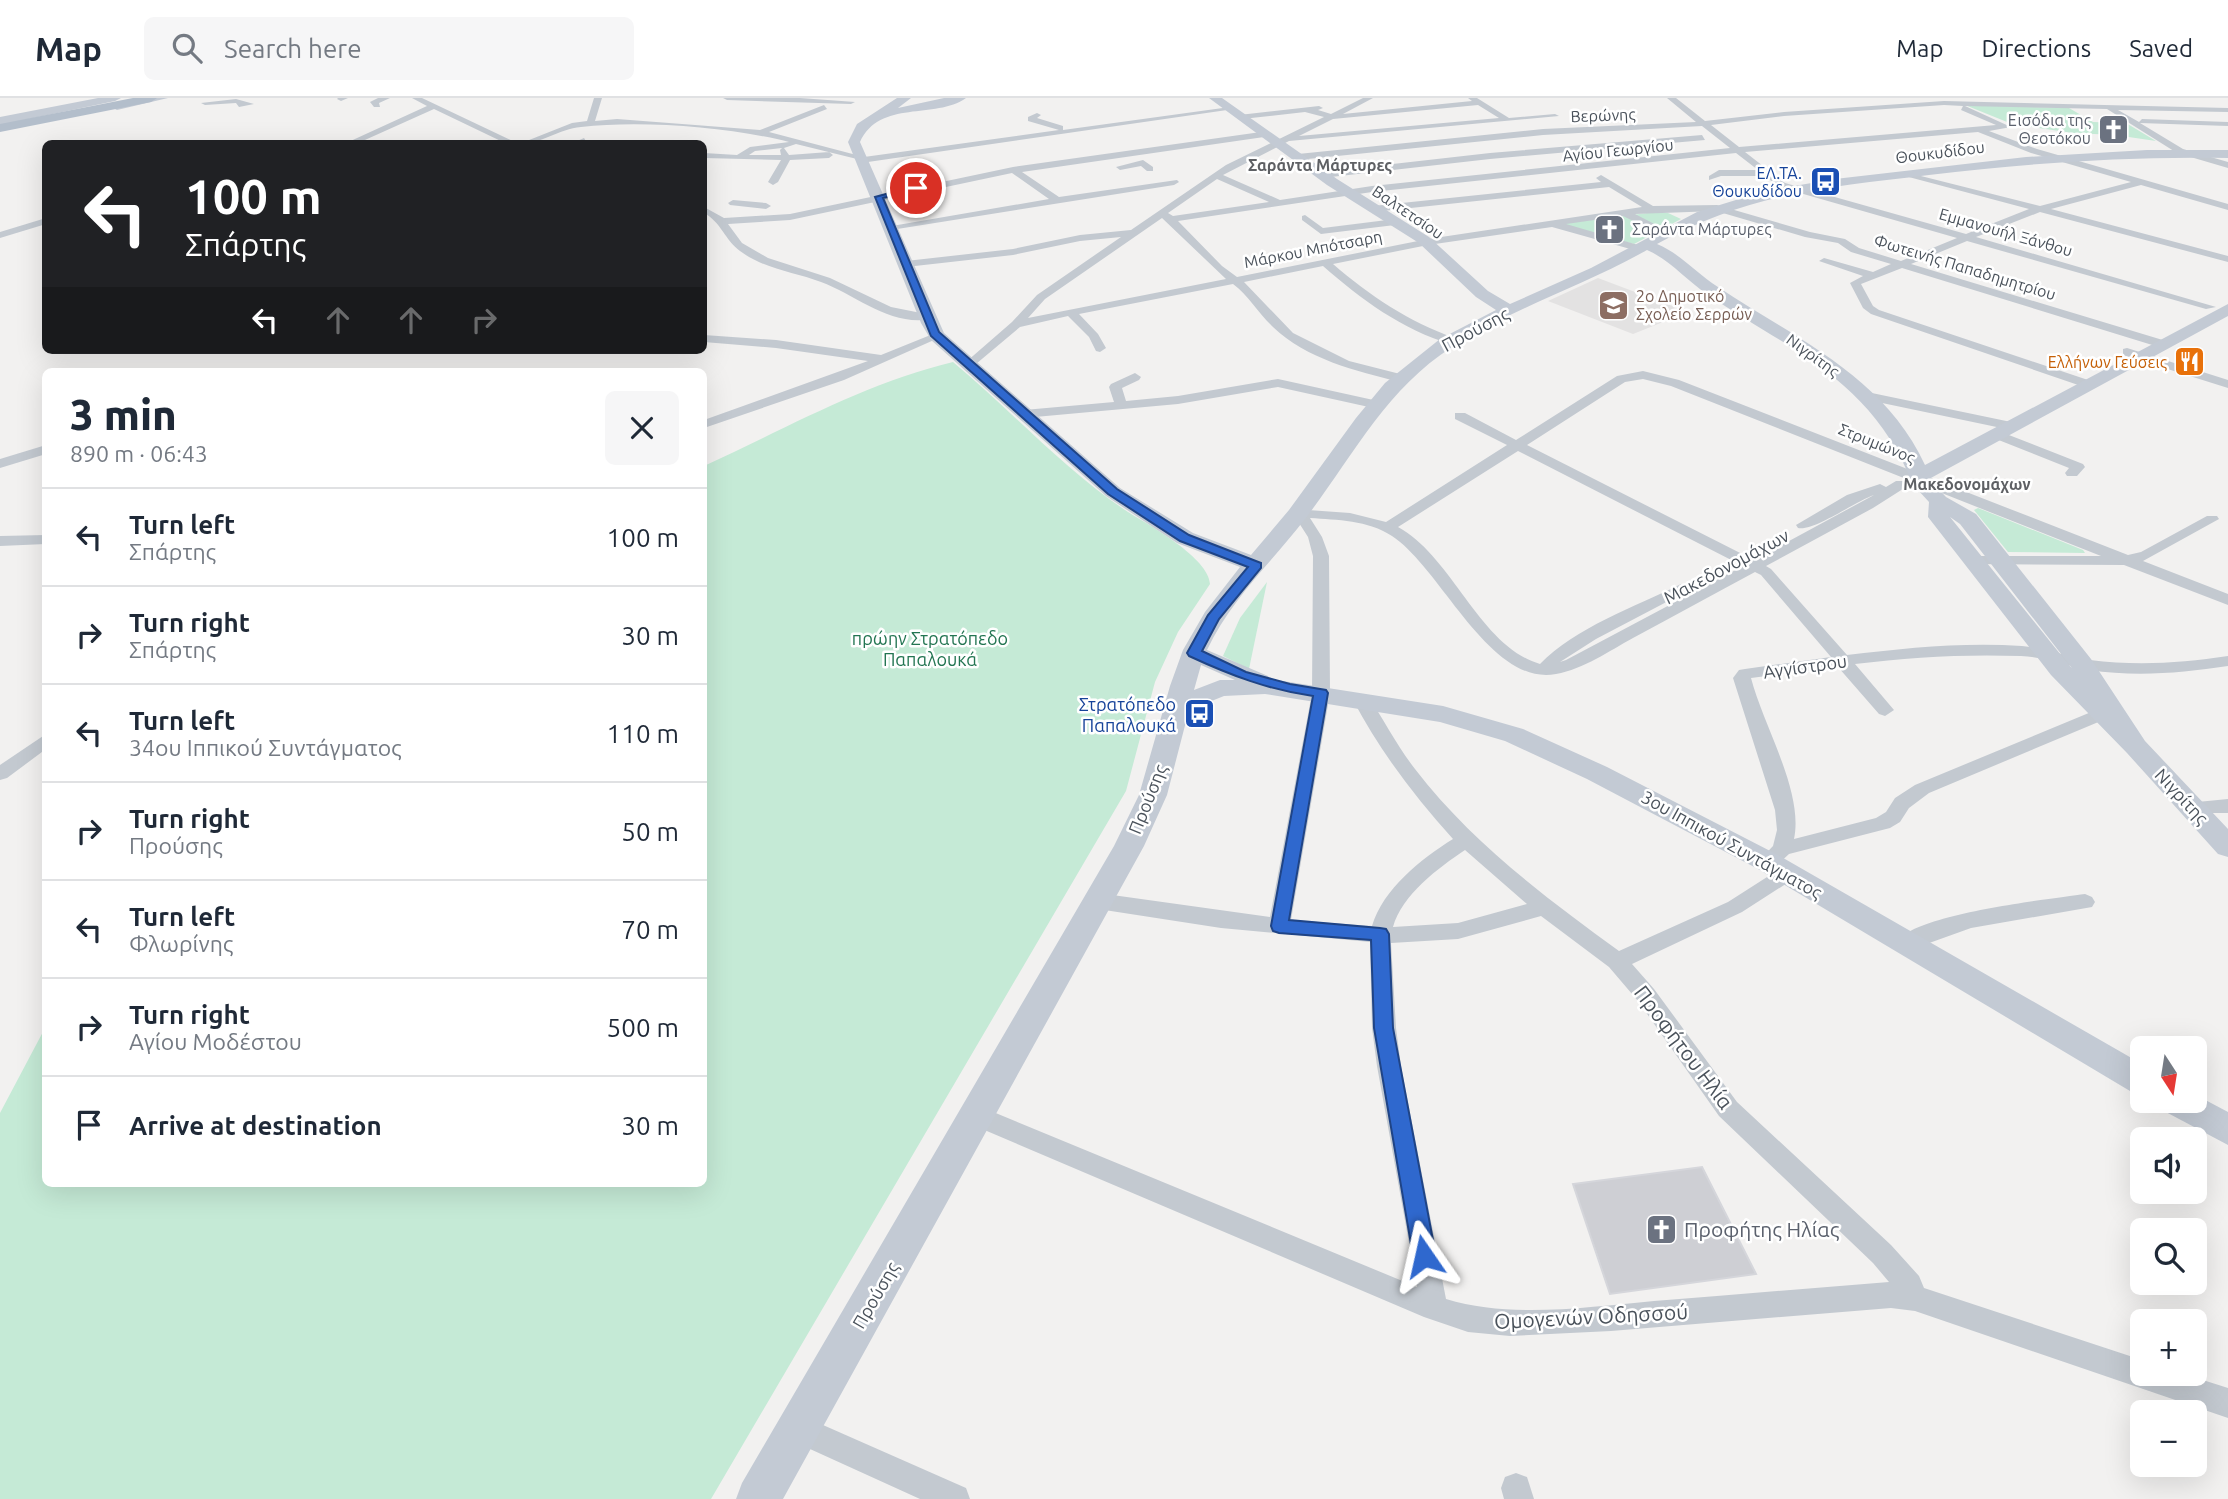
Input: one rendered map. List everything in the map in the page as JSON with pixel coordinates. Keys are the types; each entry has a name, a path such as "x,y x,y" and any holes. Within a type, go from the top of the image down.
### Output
{"main road":[{"path":"0,121 115,98"},
{"path":"0,129 151,98"},
{"path":"0,129 162,98"},
{"path":"856,110 905,98"},
{"path":"856,110 960,98"},
{"name":"Βαλτετσίου","path":"1214,98 1346,192 1427,242 1482,294 1509,311"},
{"path":"856,110 855,139 860,158 937,336 1103,485 1185,538 1256,565"},
{"name":"Θουκυδίδου","path":"1666,234 1720,208 1792,189 1991,163 2186,153 2228,154"},
{"name":"Προύσης","path":"758,1499 1098,901 1156,788 1194,653 1204,632 1225,602 1299,512 1400,378 1451,340 1606,268 1666,234"},
{"name":"Νιγρίτης","path":"1644,247 1660,251 1715,292 1811,351 1867,396 1899,434 1913,479 1939,501 1968,519 2001,561 2102,715 2136,747 2228,847"},
{"path":"1913,479 2007,428 2081,381 2219,308 2228,298"},
{"name":"Νιγρίτης","path":"1939,501 1939,517 1971,561 2065,660 2136,747"},
{"path":"1185,538 1218,572 1226,587 1225,602"},
{"path":"1194,653 1241,675 1289,688"},
{"path":"1179,705 1220,688 1289,688"},
{"name":"3ου Ιππικού Συντάγματος","path":"1289,688 1443,714 1514,735 1597,773 1779,861 1907,943 2130,1074"},
{"path":"2198,1113 2228,1130"}],"street":[{"path":"377,105 374,102 386,98"},
{"path":"416,98 506,140"},
{"path":"591,122 598,98"},
{"path":"727,98 856,110"},
{"path":"1016,324 1041,297 1160,214 1169,203 1275,139 1369,98"},
{"name":"Εμμανουήλ Ξάνθου","path":"1671,98 1717,137 1780,184 1792,189 2219,308"},
{"path":"1982,98 1992,104"},
{"path":"2093,98 2186,153 2228,165"},
{"path":"2217,98 2228,104"},
{"path":"1307,110 1329,117 1476,100 1655,209 1684,213 1695,220"},
{"name":"Βερώνης","path":"1298,157 1530,134 1702,124 1784,114 1949,103 2228,110"},
{"name":"Αγίου Γεωργίου","path":"1171,219 1346,192 1833,139 2007,126 1949,103"},
{"path":"208,106 250,104 239,105"},
{"path":"1242,117 1339,105 1352,106"},
{"path":"357,140 434,106"},
{"path":"534,140 591,122 617,121 761,132 860,158 1230,109"},
{"path":"761,132 798,116 856,110"},
{"path":"1037,115 1031,119 1067,131"},
{"path":"724,221 790,217 878,197 968,183 1013,170 1275,139 1555,116"},
{"path":"2131,121 2228,124"},
{"path":"553,124 563,129"},
{"path":"1977,129 2062,159 2228,207"},
{"path":"780,136 788,145"},
{"path":"1322,175 1557,150 1717,137"},
{"path":"773,182 782,172 788,145"},
{"path":"741,158 753,149 788,145 818,147"},
{"path":"707,156 814,161 841,154"},
{"path":"1105,169 1143,163 1150,169"},
{"path":"1013,170 1058,201"},
{"path":"1712,178 1719,173 1765,173"},
{"path":"1908,174 2228,259"},
{"path":"1214,176 1230,178 1261,196 1277,201"},
{"path":"1029,181 1041,179"},
{"path":"2081,381 1877,313 1869,308 1855,284 2038,209 2141,182"},
{"path":"891,227 1173,183 1192,191"},
{"path":"1373,209 1610,184"},
{"path":"1118,192 1152,199"},
{"path":"755,219 773,197"},
{"path":"733,203 766,206"},
{"name":"Μάρκου Μπότσαρη","path":"970,365 1016,324 1070,312 1427,242 1550,222 1655,209 1720,208"},
{"name":"Φωτεινής Παπαδημητρίου","path":"1720,208 1809,235 1841,241 1850,248 2144,348 2228,384"},
{"path":"707,212 724,221 735,241 758,257 826,280 899,315 927,317"},
{"path":"1623,212 1666,234"},
{"path":"1160,214 1171,219 1218,268 1252,294 1280,328 1303,344 1345,364 1400,378"},
{"path":"1305,218 1321,231 1395,222"},
{"path":"0,235 42,222"},
{"path":"1550,222 1644,247"},
{"path":"906,264 1013,252 1083,237 1133,233"},
{"path":"1824,261 1872,275"},
{"path":"1325,262 1385,311 1419,329 1451,340"},
{"path":"1070,312 1094,336 1100,348"},
{"path":"707,423 884,359 937,336"},
{"path":"707,338 767,343 884,359"},
{"name":"Στρυμώνος","path":"1518,444 1629,376 1652,376 2228,600"},
{"path":"1122,406 1115,387 1135,377"},
{"path":"1024,414 1207,396 1278,383 1378,405"},
{"path":"1867,396 2007,428 2078,467 2072,473"},
{"path":"1460,416 1749,561 1775,580 1885,710"},
{"path":"1388,527 1518,444"},
{"path":"0,464 42,450"},
{"path":"1299,512 1388,527 1416,547 1501,647 1523,663 1544,670 1580,660 1749,561 1868,505 1913,479"},
{"path":"1279,926 1321,693 1321,556 1315,537 1299,512"},
{"path":"1971,561 2127,561 2146,555 2212,519"},
{"path":"0,541 42,539"},
{"name":"Αγγίστρου","path":"1779,861 1786,837 1785,808 1750,711 1742,678 1748,674 1917,651 2018,650 2065,660 2166,669 2228,661"},
{"name":"Προφήτου Ηλία","path":"1362,700 1396,760 1466,841 1544,907 1617,961 1646,995 1728,1108 1882,1254 1909,1285 1915,1298"},
{"path":"1617,961 1735,907 1779,861 1819,841 1883,823 1893,817 1902,803 1922,789 2102,715"},
{"path":"0,774 42,743"},
{"path":"2194,808 2228,806"},
{"path":"1434,1308 1389,1066 1384,1028 1380,934 1383,919 1397,900 1438,859 1466,841"},
{"path":"1098,901 1187,917 1380,934 1447,933 1544,907"},
{"path":"1907,943 1940,929 1967,922 2085,902"},
{"name":"Ομογενών Οδησσού","path":"977,1116 1434,1308 1468,1319 1510,1323 1611,1318 1891,1295 1915,1298 2228,1403"},
{"path":"798,1429 955,1499"}],"shaded area":[{"name":"2ο Δημοτικό Σχολείο Σερρών","path":"1598,278 1688,312 1633,334 1548,301"}],"green space":[{"path":"1965,105 2069,108 2093,122 2126,123 2156,141 2012,124"},
{"path":"1656,212 1668,213 1681,219 1634,244 1558,224"},
{"name":"πρώην Στρατόπεδο Παπαλουκά","path":"953,362 1104,495 1189,553 1207,574 1210,584 1178,632 1155,682 1126,791 711,1499 0,1499 0,1113 42,1034 42,1187 707,1187 707,465 857,394"},
{"path":"1978,508 2085,553 2008,552 1974,510"},
{"path":"1267,582 1249,669 1223,656 1240,618"}],"building":[{"name":"Προφήτης Ηλίας","path":"1702,1167 1756,1274 1610,1294 1573,1184"}],"place":[{"name":"Εισόδια της Θεοτόκου","path":"2114,129"},
{"name":"ΕΛ.ΤΑ. Θουκυδίδου","path":"1825,182"},
{"name":"Σαράντα Μάρτυρες","path":"1609,229"},
{"name":"2ο Δημοτικό Σχολείο Σερρών","path":"1613,305"},
{"name":"Ελλήνων Γεύσεις","path":"2190,362"},
{"name":"Στρατόπεδο Παπαλουκά","path":"1199,714"},
{"name":"Προφήτης Ηλίας","path":"1661,1229"}],"district":[{"name":"Σαράντα Μάρτυρες","path":"1320,165"},
{"name":"Μακεδονομάχων","path":"1967,484"}],"route":[{"path":"916,188 878,197 934,334 1113,492 1185,538 1256,565 1213,618 1194,653 1241,675 1289,688 1321,693 1279,926 1380,934 1384,1028 1389,1066 1424,1256"}]}
